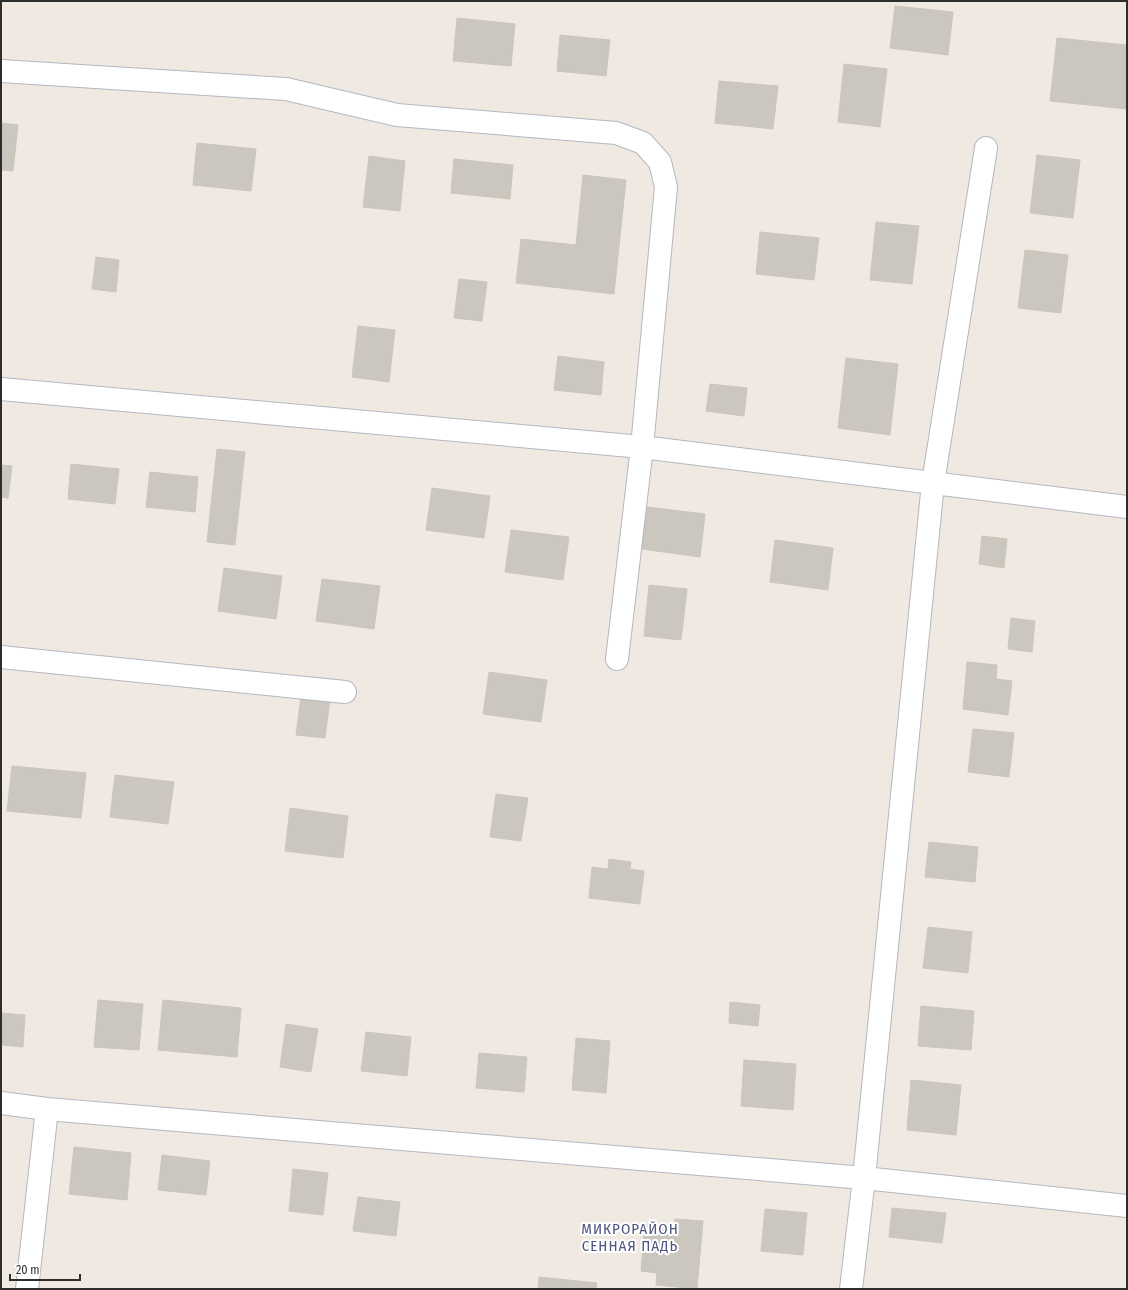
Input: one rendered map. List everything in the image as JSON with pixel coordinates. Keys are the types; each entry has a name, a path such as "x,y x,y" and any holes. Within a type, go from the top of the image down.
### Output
{"street":[{"path":"1,71 286,89 397,115 616,133 643,143 660,162 666,187 642,447 617,659"},
{"path":"851,1289 864,1178 933,483 986,148"},
{"path":"1,389 642,447 1127,508"},
{"path":"1,657 345,692"},
{"path":"1,1103 47,1109 864,1178 1127,1206"},
{"path":"27,1289 47,1109"}],"building":[{"path":"895,6 953,12 948,55 890,48"},
{"path":"457,18 515,24 511,66 453,61"},
{"path":"560,35 610,40 606,76 557,71"},
{"path":"1057,38 1127,45 1127,109 1050,101"},
{"path":"844,64 887,69 880,127 838,122"},
{"path":"719,81 778,86 773,129 715,123"},
{"path":"1,123 18,125 13,171 1,170"},
{"path":"197,143 256,149 251,191 193,185"},
{"path":"1037,155 1080,160 1073,218 1030,213"},
{"path":"369,156 405,161 400,211 363,207"},
{"path":"454,159 513,165 510,199 451,193"},
{"path":"583,175 626,180 614,294 516,283 521,239 576,245"},
{"path":"876,222 919,226 912,284 870,280"},
{"path":"760,232 819,238 814,280 756,274"},
{"path":"1025,250 1068,255 1061,313 1018,308"},
{"path":"96,257 119,260 116,292 92,289"},
{"path":"459,279 487,282 482,321 454,318"},
{"path":"358,326 395,330 389,382 352,377"},
{"path":"558,356 604,362 601,395 554,390"},
{"path":"846,358 898,364 890,435 838,428"},
{"path":"710,384 747,388 744,416 706,411"},
{"path":"217,449 245,452 235,545 207,542"},
{"path":"71,464 119,469 115,504 68,499"},
{"path":"1,465 12,466 8,498 1,497"},
{"path":"150,472 198,477 195,512 146,507"},
{"path":"432,488 490,496 484,538 426,530"},
{"path":"647,507 705,514 700,557 642,549"},
{"path":"511,530 569,537 563,580 505,572"},
{"path":"982,536 1007,539 1004,568 979,564"},
{"path":"775,540 833,548 828,590 770,582"},
{"path":"224,568 282,576 276,619 218,611"},
{"path":"322,579 380,586 374,629 316,621"},
{"path":"649,585 687,589 681,640 644,636"},
{"path":"1011,618 1035,621 1032,652 1008,649"},
{"path":"967,662 997,665 996,679 1012,681 1008,715 963,709"},
{"path":"489,672 547,680 541,722 483,714"},
{"path":"301,696 330,699 325,738 296,735"},
{"path":"973,729 1014,733 1009,777 968,772"},
{"path":"12,766 86,773 81,818 7,811"},
{"path":"115,775 174,782 168,824 110,817"},
{"path":"496,794 528,798 521,841 490,837"},
{"path":"290,808 348,816 343,858 285,851"},
{"path":"929,842 978,847 975,882 925,877"},
{"path":"609,859 631,862 630,869 644,871 640,904 589,898 592,867 608,869"},
{"path":"928,927 972,932 968,973 923,968"},
{"path":"98,1000 143,1004 139,1050 94,1047"},
{"path":"163,1000 241,1008 237,1057 158,1050"},
{"path":"730,1002 760,1005 758,1026 729,1023"},
{"path":"921,1006 974,1011 971,1050 918,1046"},
{"path":"1,1013 25,1015 23,1047 1,1045"},
{"path":"286,1024 318,1029 311,1072 280,1067"},
{"path":"366,1032 411,1037 407,1076 361,1071"},
{"path":"576,1038 610,1041 606,1093 572,1090"},
{"path":"479,1053 527,1057 524,1092 476,1088"},
{"path":"744,1060 796,1064 793,1110 741,1106"},
{"path":"911,1080 961,1085 956,1135 907,1130"},
{"path":"74,1147 131,1153 127,1200 69,1194"},
{"path":"162,1155 210,1161 206,1195 158,1190"},
{"path":"293,1169 328,1173 323,1215 289,1211"},
{"path":"358,1197 400,1202 396,1236 353,1231"},
{"path":"892,1208 946,1213 942,1243 889,1237"},
{"path":"765,1209 807,1213 803,1255 761,1251"},
{"path":"675,1219 703,1221 697,1289 656,1285 657,1273 641,1271 645,1224 675,1227"},
{"path":"539,1277 597,1283 596,1289 538,1289"}],"district":[{"name":"МИКРОРАЙОН СЕННАЯ ПАДЬ","path":"630,1238"}]}
